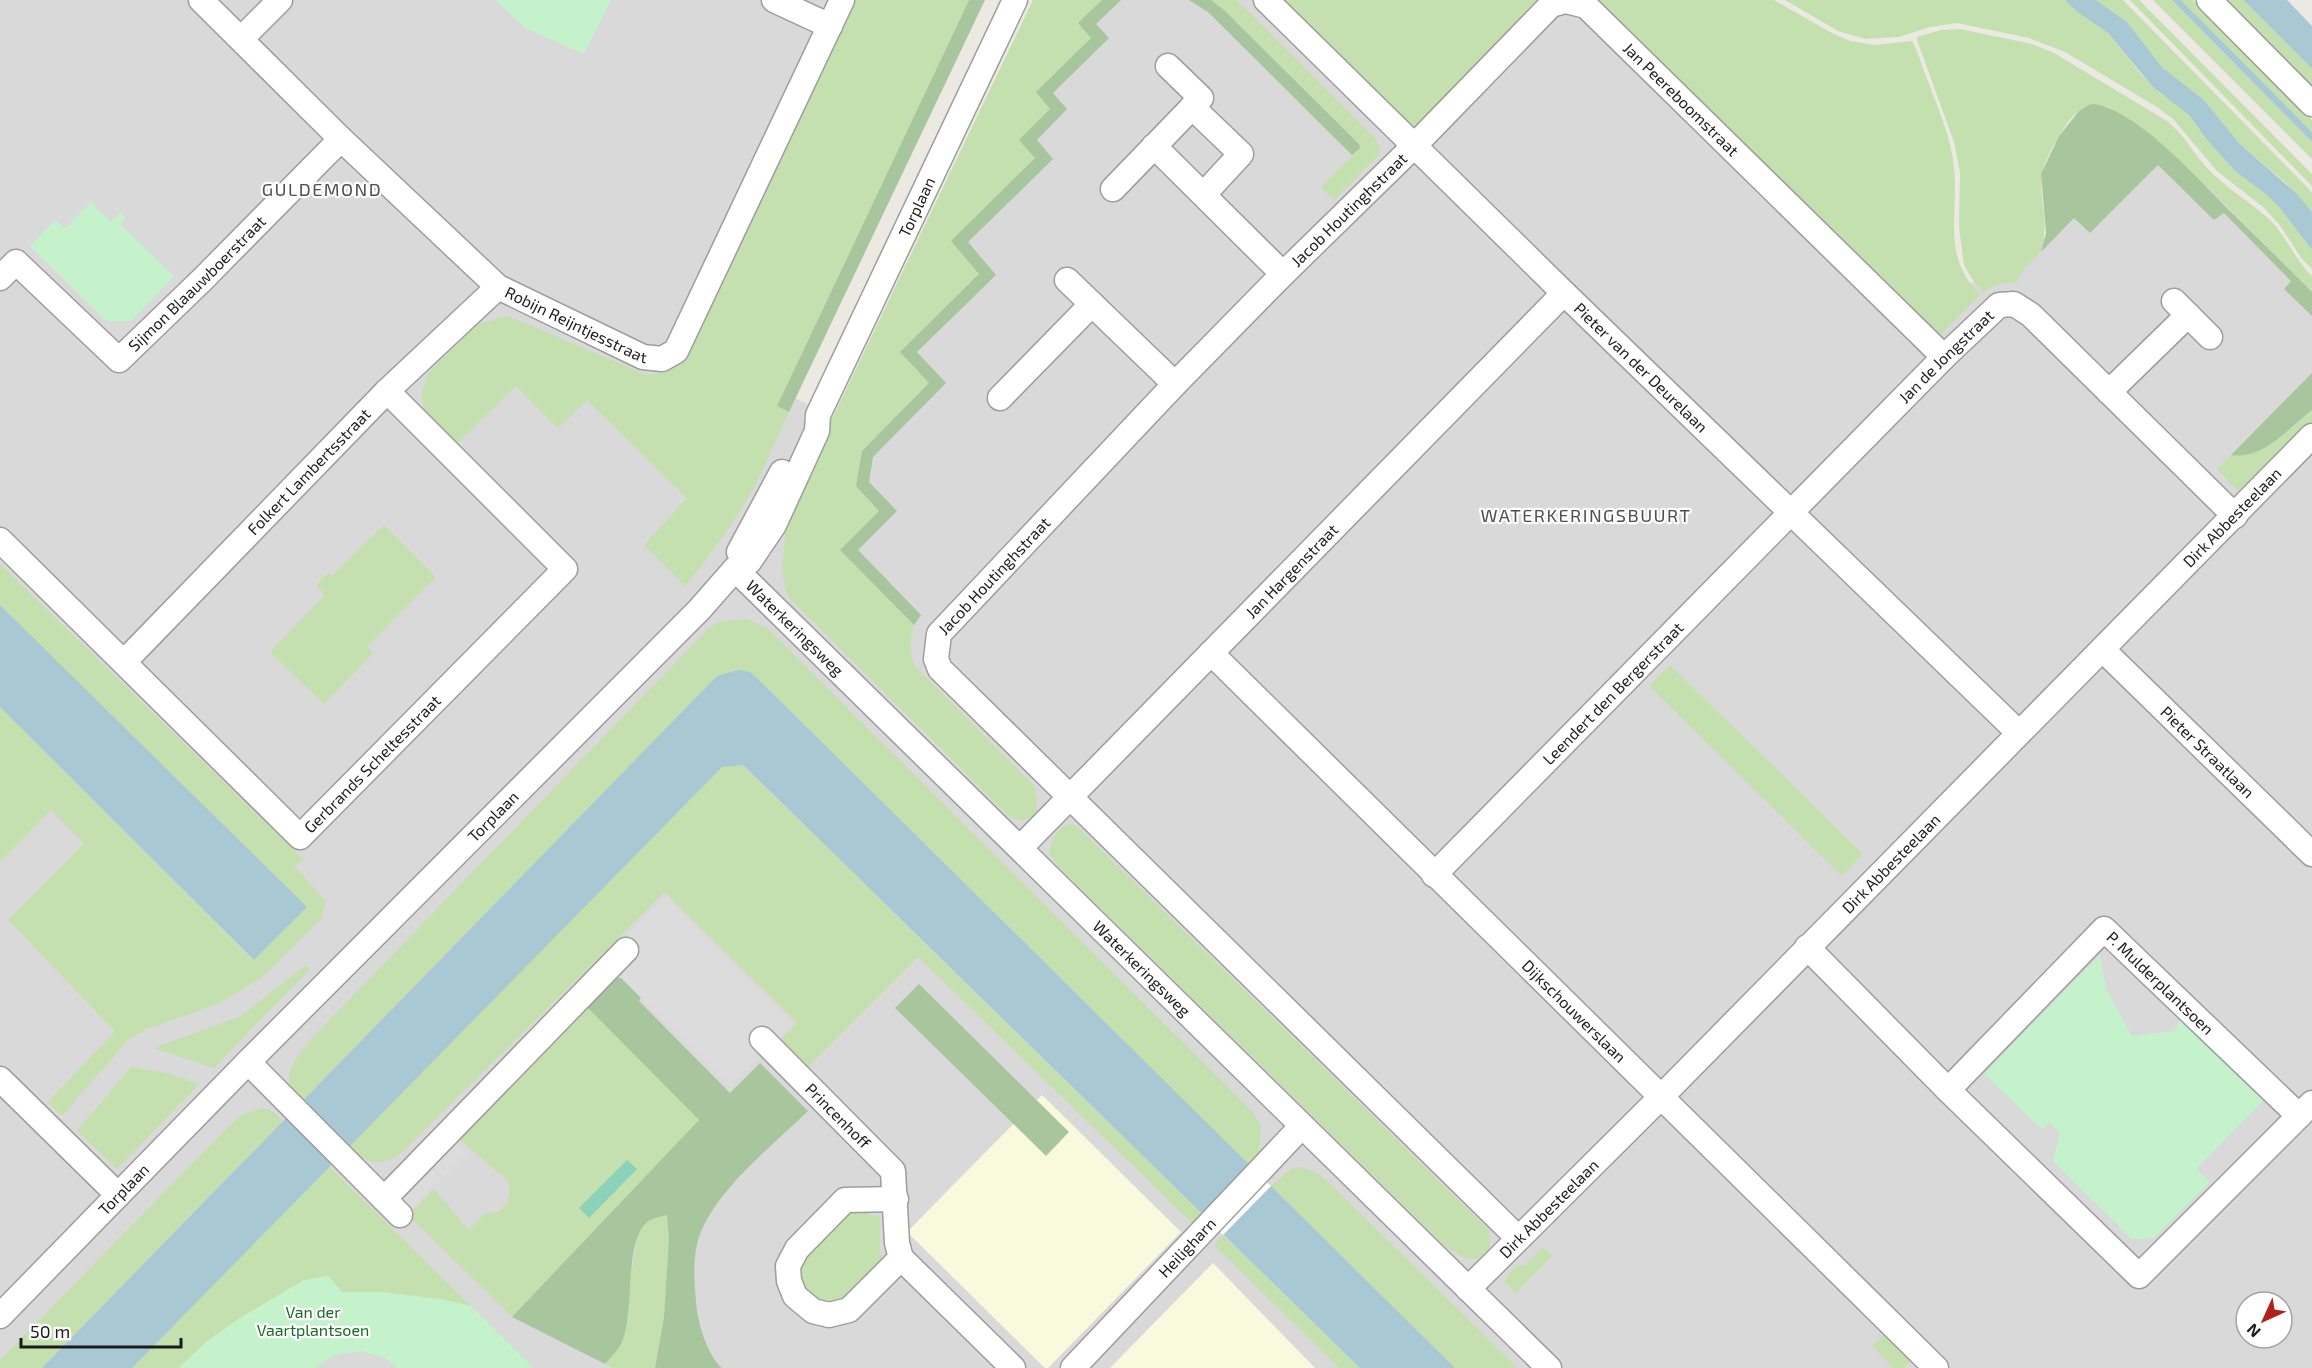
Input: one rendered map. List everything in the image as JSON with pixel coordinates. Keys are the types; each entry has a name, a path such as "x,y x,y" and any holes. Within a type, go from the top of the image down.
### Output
{"street":[{"name":"Robijn Reijntjesstraat","path":"201,0 341,139 498,287 643,357 663,359 676,351 843,0"},
{"path":"241,39 280,0"},
{"path":"774,0 830,26"},
{"name":"Torplaan","path":"0,1316 248,1062 699,610 735,569 738,555 808,423 818,415 1015,0"},
{"name":"Pieter van der Deurelaan","path":"1266,0 1564,293 2019,733"},
{"path":"2209,0 2312,104"},
{"name":"Jan Peereboomstraat","path":"1414,146 1551,5 1566,1 1586,6 1944,357"},
{"path":"1113,189 1201,98 1168,66"},
{"path":"1192,107 1241,154 1204,194"},
{"name":"Sijmon Blaauwboerstraat","path":"0,278 16,262 119,360 202,280 341,139"},
{"name":"Jacob Houtinghstraat","path":"1154,146 1283,274"},
{"name":"Jacob Houtinghstraat","path":"1070,799 940,669 936,659 937,641 945,626 1175,384 1414,146"},
{"path":"1067,280 1175,384"},
{"name":"Folkert Lambertsstraat","path":"125,661 387,391 498,287"},
{"name":"Jan Hargenstraat","path":"1020,848 1564,293"},
{"path":"1000,398 1092,304"},
{"name":"Jan de Jongstraat","path":"1791,512 1994,308 2004,304 2014,304 2031,315 2235,516"},
{"path":"2109,392 2181,308 2210,338"},
{"name":"Gerbrands Scheltesstraat","path":"0,540 125,661 300,837 565,569 387,391"},
{"name":"Dirk Abbesteelaan","path":"1468,1289 1661,1098 2312,436"},
{"name":"Leendert den Bergerstraat","path":"1434,875 1791,512"},
{"name":"Waterkeringsweg","path":"735,569 1549,1368"},
{"name":"Pieter Straatlaan","path":"2103,650 2312,855"},
{"name":"Dijkschouwerslaan","path":"1211,654 1936,1368"},
{"path":"1070,799 1518,1238"},
{"name":"P. Mulderplantsoen","path":"1808,947 1948,1090 2139,1276 2305,1109 2104,929 1948,1090"},
{"path":"248,1062 392,1207 626,950"},
{"name":"Princenhoff","path":"762,1039 893,1171 897,1243 901,1258"},
{"path":"0,1079 118,1195"},
{"name":"Heiligharn","path":"1073,1368 1302,1126"},
{"path":"896,1199 845,1200 797,1249 788,1266 789,1281 795,1296 813,1311 829,1315 849,1310 901,1258 1013,1368"}],"shaded area":[{"path":"0,0 875,0 791,396 842,422 1067,0 1609,0 1965,285 2001,271 2173,140 2312,284 2312,1368 0,1368"},
{"path":"666,896 793,1023 730,1087 603,960"},
{"path":"1042,1095 1181,1232 1048,1368 1045,1368 907,1232"},
{"path":"455,1141 468,1153 444,1177 432,1165"},
{"path":"430,1168 442,1179 407,1214 395,1203"},
{"path":"1213,1263 1315,1368 1110,1368"}],"green space":[{"path":"496,0 611,0 584,54 525,28"},
{"path":"855,0 969,0 777,406 789,412 761,473 729,528 685,586 644,545 687,498 587,400 558,428 516,386 457,444 425,413 422,392 428,373 478,324 508,316 647,375 661,372 674,365 712,299"},
{"path":"969,0 985,0 789,412 777,406"},
{"path":"1033,0 1102,0 1079,23 1092,37 1036,92 1050,109 1020,140 1035,158 951,241 979,274 900,352 929,383 862,451 856,486 879,511 840,550 914,625 911,645 914,665 1033,785 1037,800 1034,814 1025,820 1018,820 1009,816 791,600 785,588 782,567 786,526 827,429"},
{"path":"1102,0 1121,0 1096,24 1109,38 1053,93 1067,109 1037,140 1053,159 968,242 996,275 917,352 946,383 873,457 869,482 897,511 858,550 921,615 914,625 840,550 879,511 856,486 862,451 929,383 900,352 979,274 951,241 1035,158 1019,140 1050,109 1036,92 1091,38 1078,23"},
{"path":"1189,0 1211,0 1225,11 1359,144 1360,148 1352,155 1208,12"},
{"path":"1211,0 1235,0 1240,3 1376,139 1380,150 1378,156 1334,200 1321,187 1360,148 1359,144 1240,25"},
{"path":"1279,0 1545,0 1428,126 1402,123"},
{"path":"1598,0 1774,0 1850,41 1876,45 1912,41 1950,144 1955,186 1954,235 1960,265 1980,295 1941,334 1938,334 1596,2"},
{"path":"1785,0 2065,0 2076,11 2108,33 2142,75 2161,94 2178,104 2189,115 2208,141 2235,171 2267,194 2280,208 2312,250 2312,269 2302,259 2279,224 2263,207 2217,171 2173,119 2065,52 2029,38 1957,23 1930,27 1899,37 1865,39 1838,31"},
{"path":"2096,0 2123,0 2306,186 2312,193 2312,212 2287,184 2239,143 2204,100 2162,67 2127,22"},
{"path":"2130,0 2139,0 2312,174 2312,186"},
{"path":"2153,0 2172,0 2312,142 2312,159"},
{"path":"2181,0 2193,0 2312,120 2312,132"},
{"path":"2223,0 2243,0 2312,69 2312,90"},
{"path":"1960,29 2032,44 2054,53 2167,121 2216,177 2263,213 2276,227 2312,276 2312,292 2174,156 2118,112 2101,106 2083,109 2074,115 2061,132 2048,157 2041,191 2044,234 2037,256 2022,272 2017,282 2000,283 1983,292 1964,265 1959,227 1960,172 1954,142 1917,40 1917,37 1941,30"},
{"path":"2094,104 2111,109 2129,119 2148,132 2185,165 2312,292 2312,316 2284,289 2291,281 2224,213 2214,220 2158,165 2090,233 2074,218 2041,252 2046,233 2041,174 2059,136 2079,111"},
{"path":"91,202 111,222 121,212 125,217 120,224 174,276 131,321 106,321 30,246 55,220 65,229"},
{"path":"2312,373 2312,410 2265,448 2254,453 2231,455"},
{"path":"2312,410 2312,424 2301,431 2245,487 2237,490 2217,469 2231,455 2243,455 2265,448"},
{"path":"384,525 436,577 367,647 373,653 324,704 270,652 325,595 316,585 328,573 332,576"},
{"path":"0,564 304,860 294,865 325,901 322,918 264,976 220,1003 147,1029 129,1039 62,1116 48,1102 115,1031 8,920 84,843 51,810 0,862 0,707 253,960 307,907 0,605"},
{"path":"748,619 767,628 1251,1110 1261,1126 1259,1152 1251,1166 758,679 717,676 302,1101 295,1094 289,1083 291,1069 298,1055 312,1038 707,630 717,622"},
{"path":"1670,665 1863,854 1842,876 1649,686"},
{"path":"742,765 1204,1216 1195,1226 918,957 807,1068 780,1041 797,1023 665,892 397,1157 371,1161 360,1156 348,1146 722,767"},
{"path":"1071,824 1080,829 1489,1230 1490,1247 1479,1258 1466,1259 1445,1246 1060,868 1049,854 1050,849 1058,831"},
{"path":"2100,955 2106,989 2132,1036 2175,1031 2181,1016 2265,1099 2196,1169 2210,1182 2154,1238 2132,1239 2053,1161 2060,1133 2050,1123 2042,1129 1984,1074"},
{"path":"306,965 310,969 214,1068 154,1048 241,1016"},
{"path":"629,975 648,986 639,1001 730,1093 760,1063 808,1111 735,1181 711,1213 699,1237 694,1274 698,1318 707,1346 722,1368 655,1368 664,1317 669,1239 667,1215 648,1221 639,1233 634,1247 625,1333 620,1346 605,1364 512,1317 699,1120 587,1007 616,979"},
{"path":"919,984 1069,1132 1046,1156 895,1008"},
{"path":"587,1007 700,1120 512,1317 408,1215 434,1189 469,1230 484,1214 498,1212 508,1202 510,1187 507,1180 457,1137"},
{"path":"131,1067 168,1073 199,1084 117,1169 77,1131"},
{"path":"263,1108 283,1120 42,1368 0,1368 0,1360 231,1124 243,1114"},
{"path":"627,1160 637,1169 589,1218 579,1208"},
{"path":"329,1166 471,1306 407,1295 342,1292 328,1276 304,1280 240,1318 206,1342 179,1368 132,1368"},
{"path":"1301,1167 1317,1173 1326,1180 1518,1368 1455,1368 1271,1186 1291,1169"},
{"path":"850,1205 871,1206 870,1215 880,1216 880,1254 886,1262 838,1304 813,1302 797,1280 799,1263"},
{"path":"668,1215 669,1239 664,1317 655,1368 613,1368 605,1364 620,1345 638,1233 647,1221"},
{"path":"1223,1235 1360,1368 1339,1368 1214,1245"},
{"path":"1543,1247 1552,1256 1516,1293 1504,1281 1515,1266 1525,1265"},
{"name":"Van der Vaartplantsoen","path":"328,1276 342,1292 383,1292 446,1300 471,1306 534,1368 398,1368 385,1358 361,1351 337,1354 314,1368 179,1368 206,1342 240,1318 304,1280"},
{"path":"1884,1335 1911,1361 1904,1368 1894,1368 1872,1346"}],"water":[{"path":"2065,0 2096,0 2127,22 2162,67 2204,100 2239,143 2297,194 2312,212 2312,250 2280,208 2266,194 2235,171 2208,141 2189,115 2153,87 2108,33 2076,11"},
{"path":"2172,0 2181,0 2312,132 2312,142"},
{"path":"2243,0 2287,0 2312,26 2312,69"},
{"path":"0,605 307,907 254,960 0,707"},
{"path":"738,670 750,672 758,679 1455,1368 1360,1368 743,765 722,767 132,1368 42,1368 717,676"}],"pier":[{"path":"1251,1166 1271,1186 1223,1235 1204,1216"}],"district":[{"name":"GULDEMOND","path":"322,190"},
{"name":"WATERKERINGSBUURT","path":"1586,516"}]}
